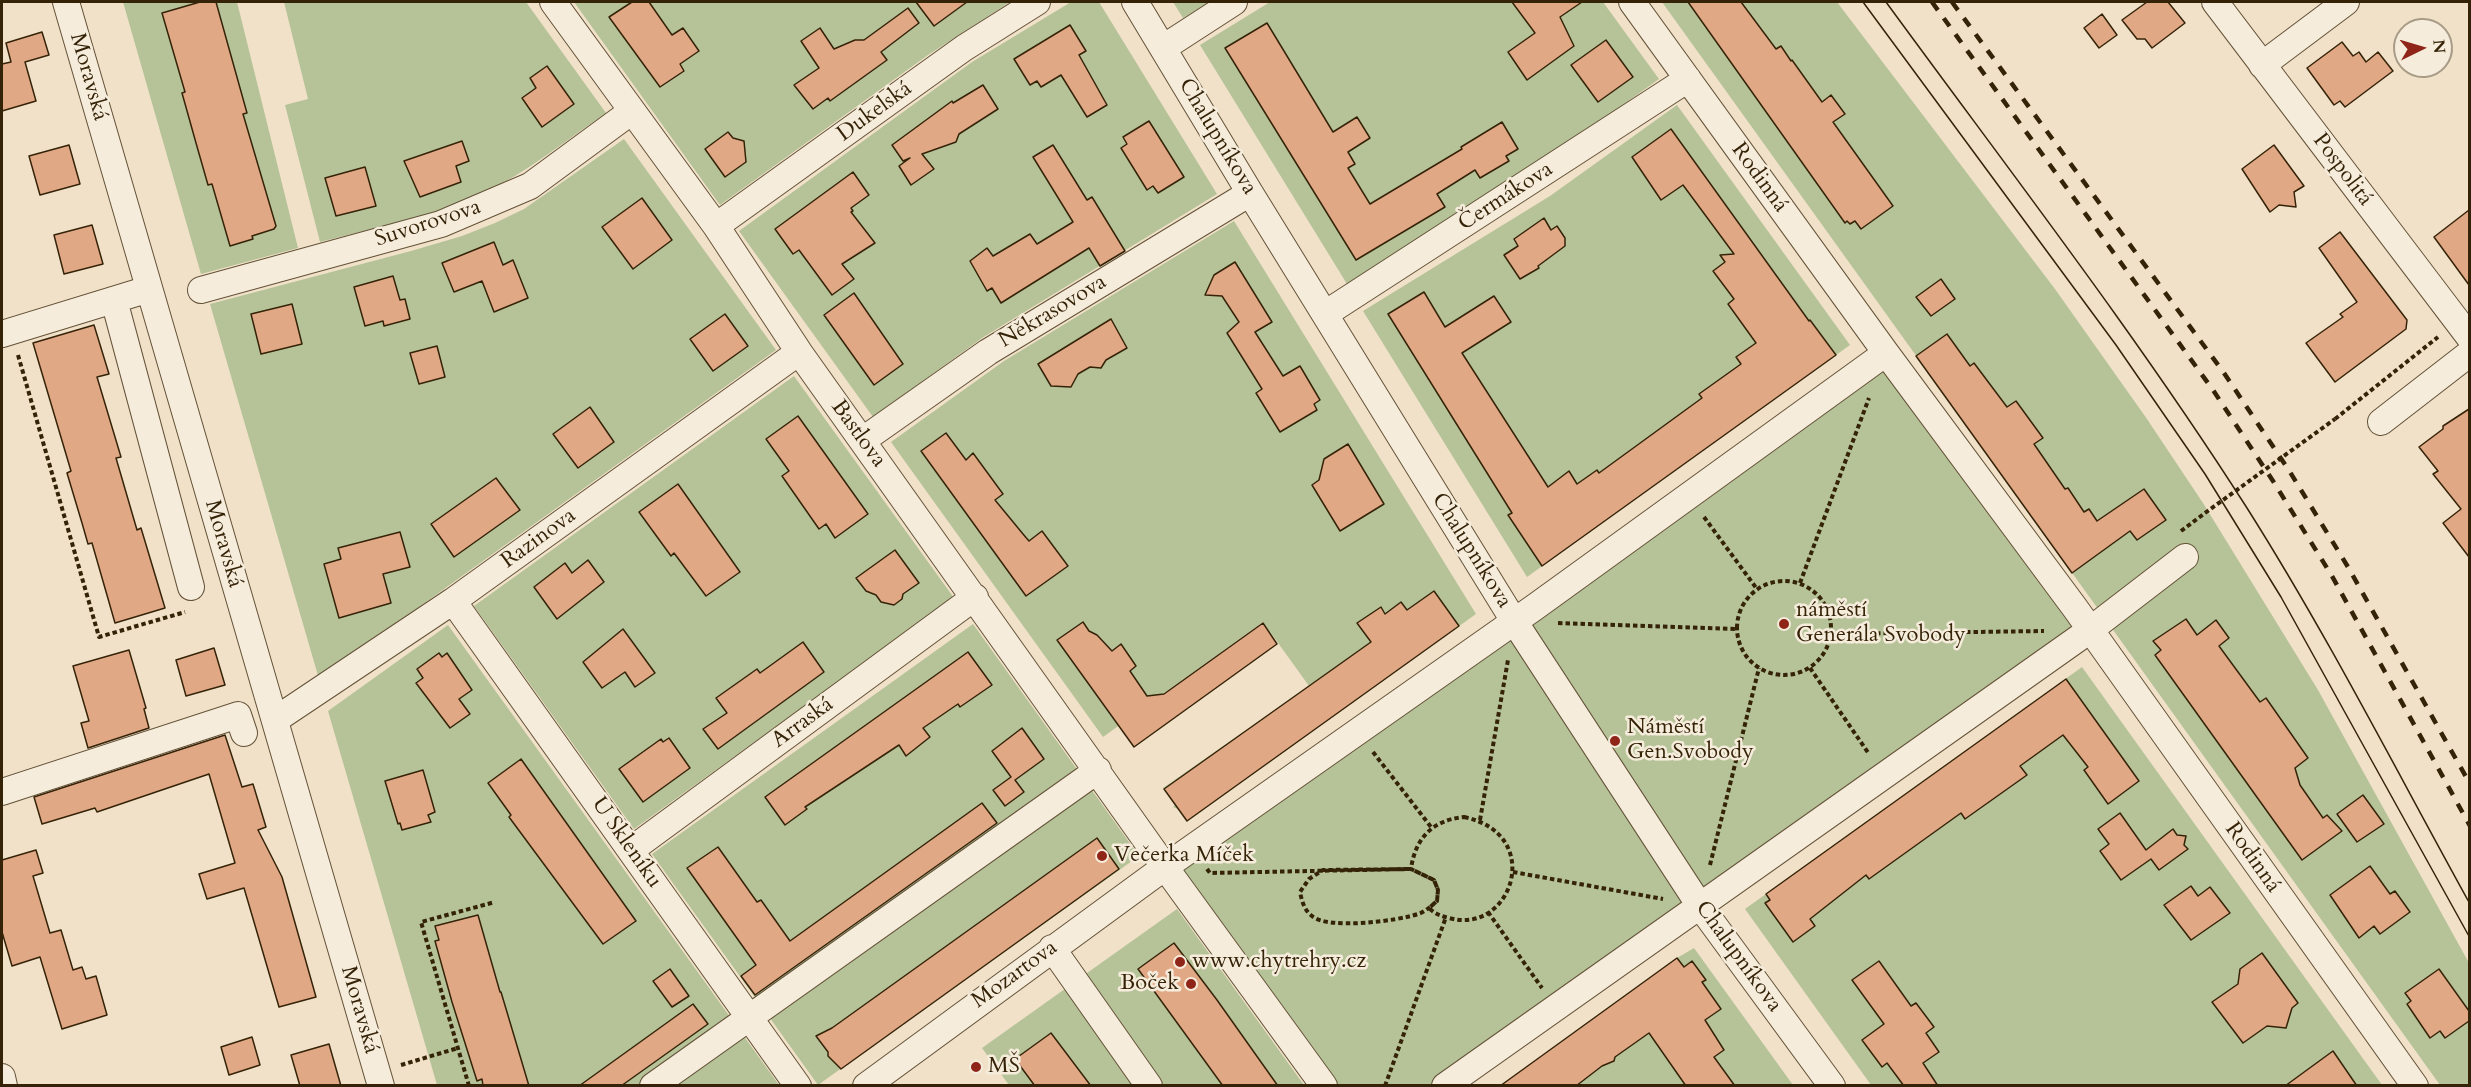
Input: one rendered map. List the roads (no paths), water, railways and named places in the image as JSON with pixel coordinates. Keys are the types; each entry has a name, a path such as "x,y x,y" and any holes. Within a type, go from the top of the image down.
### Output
{"street":[{"name":"Moravská","path":"66,2 381,1086"},
{"name":"Bastlova","path":"553,2 716,226 799,352 1165,867"},
{"name":"Dukelská","path":"716,226 964,48 1037,2"},
{"name":"Chalupníkova","path":"1135,2 1514,621 1700,906 1832,1086"},
{"path":"1163,48 1234,2"},
{"name":"Rodinná","path":"1632,2 1886,353"},
{"name":"Pospolitá","path":"2215,2 2463,330"},
{"path":"2262,65 2346,2"},
{"name":"Čermákova","path":"1325,314 1688,79"},
{"name":"Suvorovova","path":"201,290 441,224 530,186 632,111"},
{"name":"Někrasovova","path":"863,440 988,352 1250,193"},
{"path":"6,333 149,289"},
{"path":"114,300 190,599"},
{"name":"Razinova","path":"275,720 453,601 799,352"},
{"path":"1324,1086 1165,867 1514,621 1886,353 2090,630"},
{"path":"2381,422 2469,353"},
{"path":"1445,1086 2090,630 2179,547"},
{"name":"Arraská","path":"631,850 975,597"},
{"name":"U Skleníku","path":"453,601 798,1086"},
{"name":"Rodinná","path":"2090,630 2415,1086"},
{"path":"2,792 238,715 244,734"},
{"path":"653,1086 1098,770"},
{"name":"Mozartova","path":"866,1086 1165,867"},
{"path":"1052,948 1149,1086"},
{"path":"2,1077 4,1086"}],"tram line":[{"path":"1863,2 2116,345 2205,474 2281,597 2470,938"},
{"path":"1886,2 2116,315 2205,443 2277,556 2334,655 2470,904"}],"railway":[{"path":"1932,2 2213,390 2273,481 2332,576 2470,826"},
{"path":"1952,2 2224,373 2290,472 2348,567 2470,784"}],"place":[{"name":"náměstí Generála Svobody","path":"1784,624"},
{"name":"Náměstí Gen.Svobody","path":"1615,741"},
{"name":"Večerka Míček","path":"1102,856"},
{"name":"www.chytrehry.cz","path":"1180,962"},
{"name":"Boček","path":"1191,984"},
{"name":"MŠ","path":"976,1067"}]}
